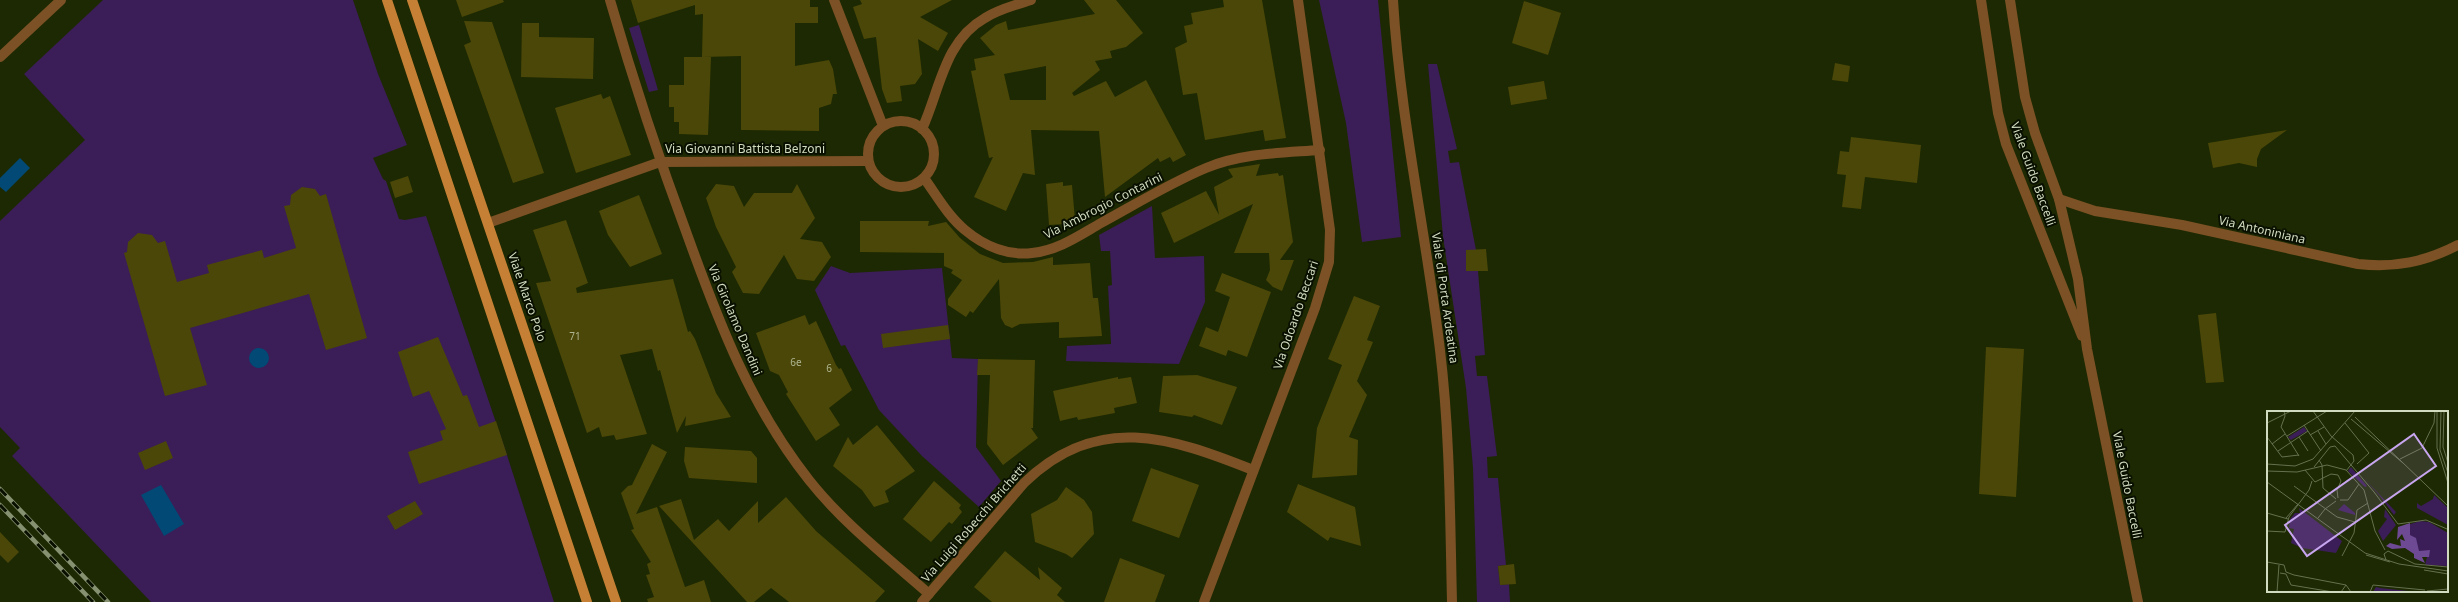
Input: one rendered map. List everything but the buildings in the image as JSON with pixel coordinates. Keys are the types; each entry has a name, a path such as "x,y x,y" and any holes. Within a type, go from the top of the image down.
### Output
{"main road":[{"path":"387,0 587,602"},
{"name":"Viale Marco Polo","path":"412,0 616,602"}],"street":[{"path":"0,57 61,0"},
{"name":"Via Girolamo Dandini","path":"610,0 660,162 715,310 738,365 771,428 808,480 832,506 930,594"},
{"path":"834,0 884,126"},
{"path":"922,129 949,58 965,34 986,17 1031,0"},
{"name":"Via Odoardo Beccari","path":"1204,602 1315,308 1329,262 1330,230 1298,0"},
{"name":"Viale di Porta Ardeatina","path":"1393,0 1400,87 1443,381 1452,602"},
{"name":"Viale Guido Baccelli","path":"1981,0 1998,113 2006,144 2087,350"},
{"name":"Viale Guido Baccelli","path":"2010,0 2028,108 2059,199 2078,279 2087,350 2138,602"},
{"path":"903,122 922,129 929,137 934,158 931,169 924,178 916,184 896,187 878,179 868,161 870,141 884,126 903,122"},
{"name":"Via Ambrogio Contarini","path":"924,178 952,217 973,236 989,246 1008,252 1032,253 1059,246 1194,174 1219,163 1256,156 1320,150"},
{"name":"Via Giovanni Battista Belzoni","path":"488,224 660,162 868,161"},
{"name":"Via Antoniniana","path":"2059,199 2095,211 2182,225 2358,264 2379,266 2416,262 2437,255 2458,245"},
{"name":"Via Luigi Robecchi Brichetti","path":"922,602 1024,484 1044,466 1071,450 1113,438 1159,438 1183,444 1253,470"}],"shaded area":[{"path":"103,0 353,0 378,74 407,145 373,158 383,179 386,181 399,219 405,220 426,216 507,455 554,602 151,602 12,456 20,448 0,427 0,221 85,140 24,74"},
{"path":"1319,0 1378,0 1401,237 1362,242 1346,123"},
{"path":"639,25 658,90 649,92 629,28"},
{"path":"1428,64 1437,64 1457,149 1448,151 1450,163 1459,162 1476,250 1466,250 1478,271 1485,355 1475,356 1477,376 1487,376 1497,456 1487,457 1488,478 1498,478 1506,565 1498,566 1500,585 1509,584 1510,602 1477,602 1473,468 1466,388 1443,237"},
{"path":"1152,206 1155,258 1204,256 1205,302 1179,364 1066,361 1067,346 1111,344 1108,286 1112,285 1110,251 1101,251 1099,235"},
{"path":"831,266 850,273 942,268 952,358 978,359 976,447 1001,481 979,507 922,456 879,410 845,345 841,346 815,290"}],"water":[{"path":"20,158 30,168 6,192 0,187 0,178"},
{"path":"255,348 263,348 269,354 269,362 263,368 255,368 249,362 249,354"},
{"path":"161,485 184,524 164,536 141,495"}],"railway":[{"path":"0,489 108,602"},
{"path":"0,505 93,602"}]}
